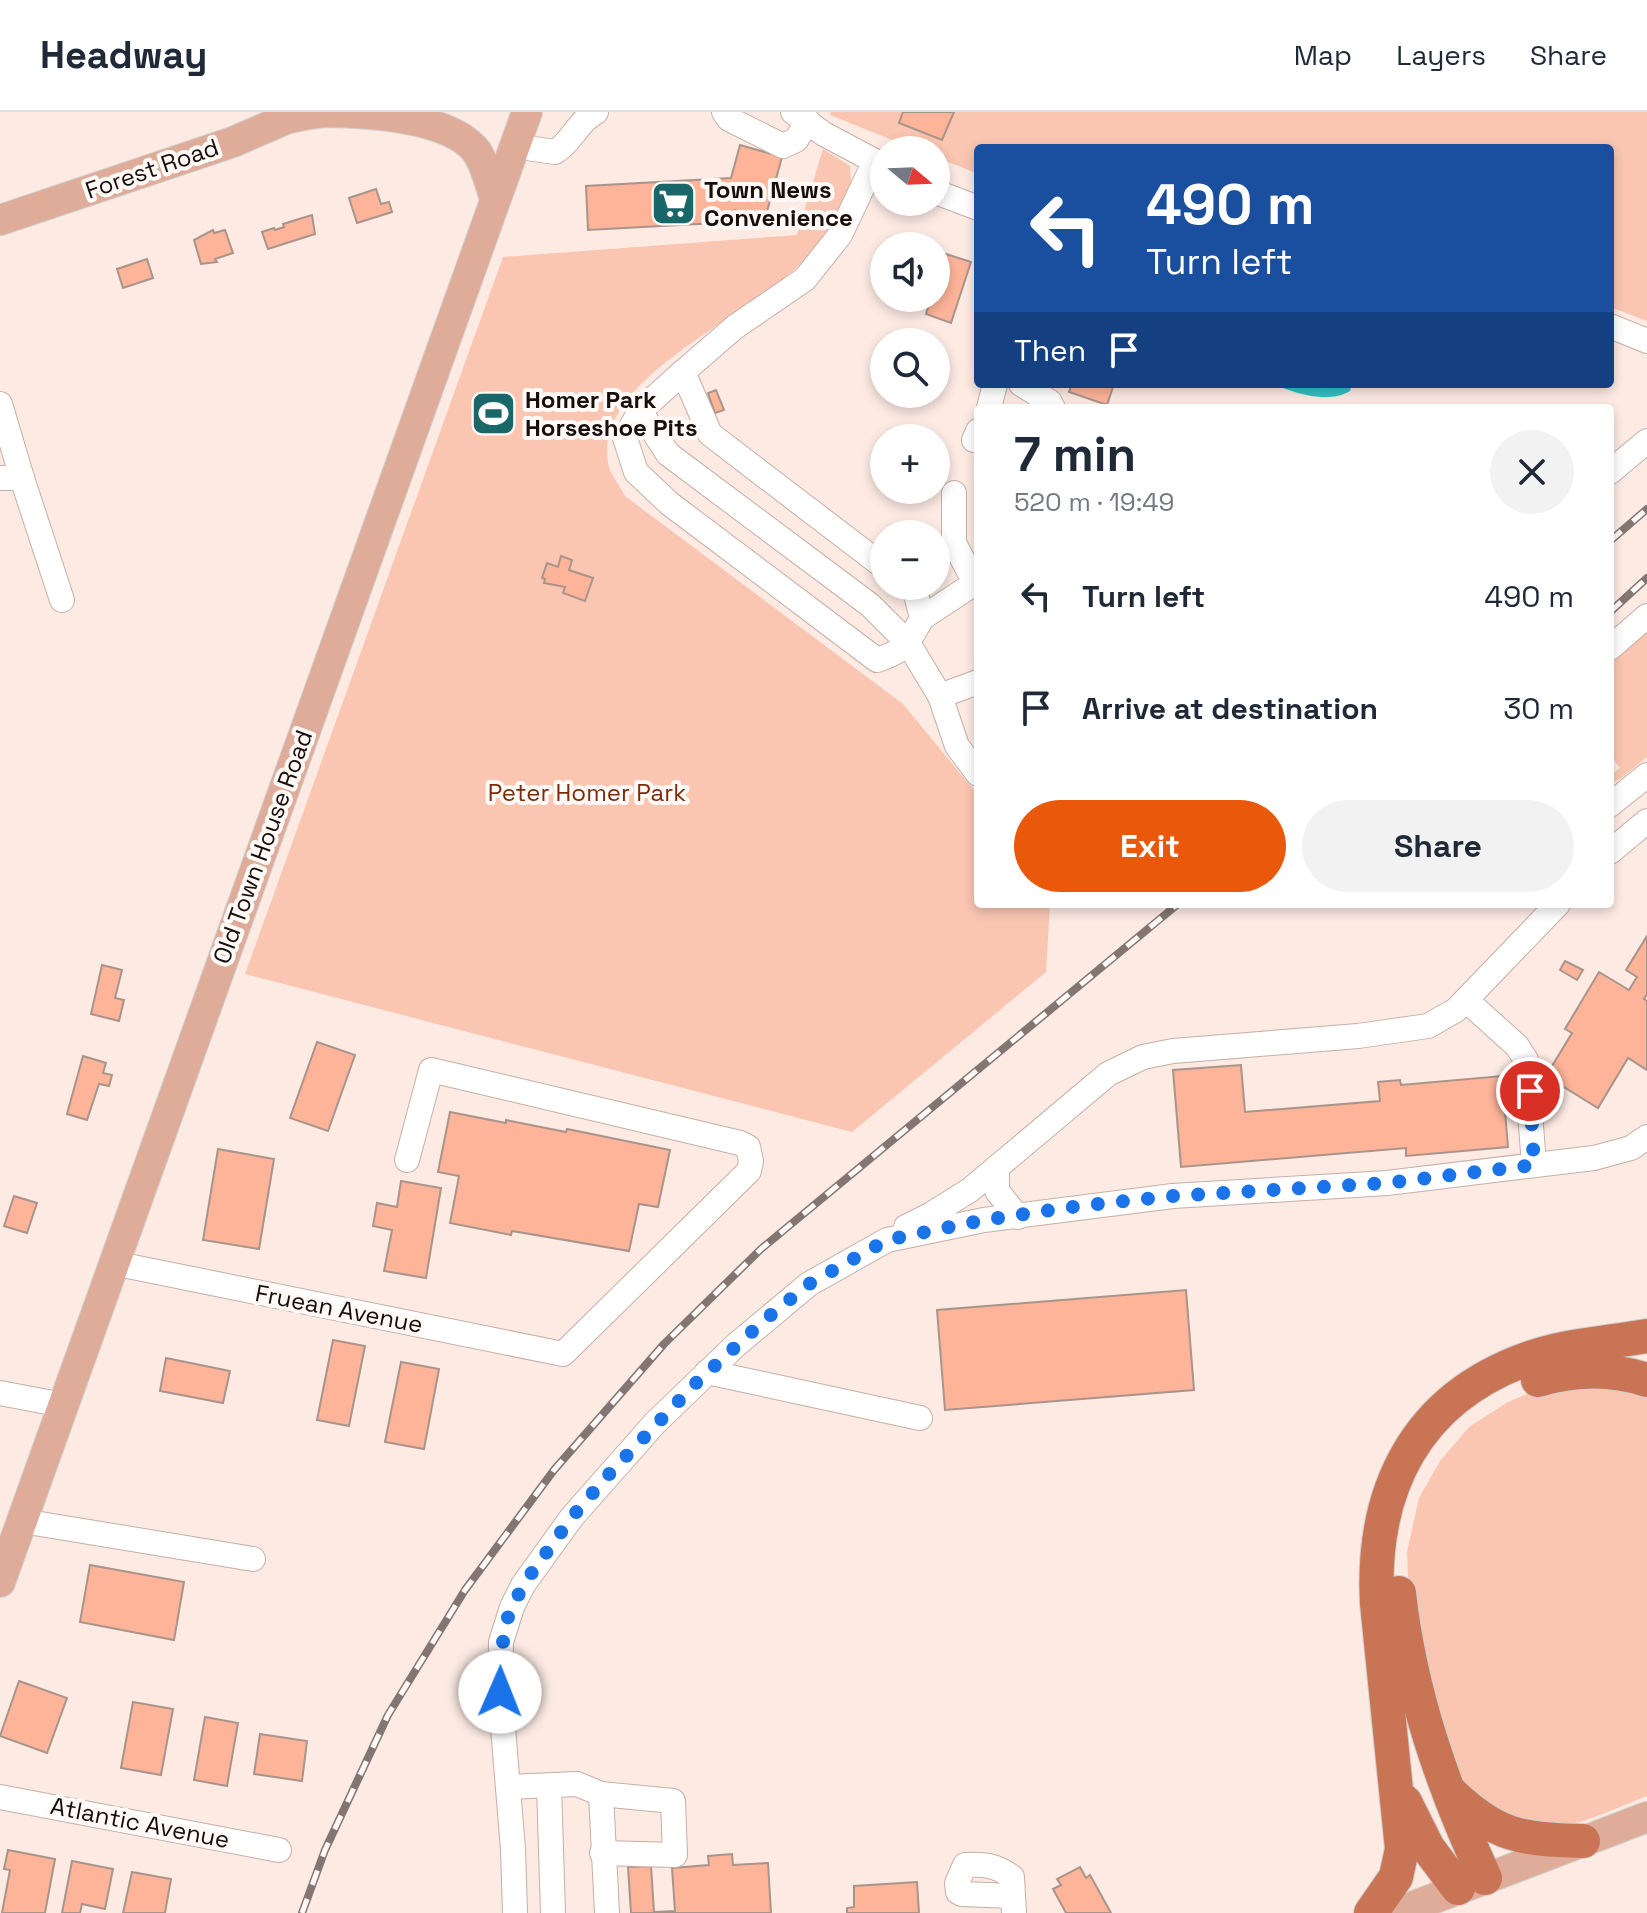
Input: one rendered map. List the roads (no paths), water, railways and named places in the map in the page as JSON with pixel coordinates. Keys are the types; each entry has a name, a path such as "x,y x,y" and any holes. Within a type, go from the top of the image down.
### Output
{"highway":[{"path":"1371,1913 1389,1889 1400,1863 1397,1784 1377,1603 1376,1563 1380,1523 1402,1464 1420,1434 1433,1420 1487,1377 1551,1352 1647,1336"},
{"path":"1471,1883 1449,1792 1413,1682 1399,1594 1399,1537 1417,1480 1441,1444 1456,1428 1472,1413 1511,1390 1557,1374 1581,1370 1619,1373 1647,1380"},
{"path":"1397,1784 1428,1848 1471,1883"},
{"path":"1449,1792 1477,1816 1515,1836 1583,1841"}],"main road":[{"name":"Forest Road","path":"0,220 233,142 295,115 325,112 385,115 422,122 447,131 466,141 477,153 495,199"},
{"name":"Old Town House Road","path":"0,1582 527,112"},
{"path":"1396,1913 1647,1817"}],"street":[{"path":"513,146 555,152 565,146 586,117 596,112"},
{"path":"724,112 729,119 783,146 796,140 802,118 870,158"},
{"path":"870,182 840,235 805,279 735,327 683,372 640,411 625,438 636,472 670,504 877,660 898,653 908,643 922,618 974,584"},
{"path":"950,197 974,206"},
{"path":"1614,328 1647,341"},
{"path":"683,372 710,434 870,556"},
{"path":"1027,388 1051,404"},
{"path":"0,404 11,478 62,600"},
{"path":"640,411 668,454 870,605 908,643 940,696 957,746 974,769"},
{"path":"1614,469 1647,441"},
{"path":"954,493 954,543 974,577"},
{"path":"917,600 922,618"},
{"path":"1614,645 1647,616"},
{"path":"940,696 974,683"},
{"path":"1614,802 1647,775"},
{"path":"1614,849 1647,821"},
{"path":"515,1913 500,1662 504,1626 523,1585 572,1517 701,1377 809,1284 950,1203 1108,1074 1143,1057 1173,1051 1358,1036 1428,1026 1456,1010 1554,908"},
{"path":"1466,1000 1517,1046 1526,1060 1534,1165"},
{"name":"Fruean Avenue","path":"113,1263 564,1353 749,1171 751,1161 748,1147 722,1138 431,1070 407,1160"},
{"path":"887,1240 984,1220 1079,1206 1173,1196 1387,1183 1605,1157 1631,1148 1647,1137"},
{"path":"997,1167 997,1191 1018,1217"},
{"path":"701,1377 920,1418"},
{"path":"0,1393 63,1405"},
{"path":"22,1521 253,1559"},
{"path":"508,1787 577,1784 601,1794 673,1801 675,1855 602,1853"},
{"path":"549,1786 553,1913"},
{"path":"601,1794 607,1913"},
{"name":"Atlantic Avenue","path":"0,1797 279,1850"}],"water":[{"path":"1284,388 1351,388 1331,397"}],"railway":[{"path":"1614,538 1647,509"},
{"path":"1614,608 1647,578"},
{"path":"302,1913 325,1850 388,1715 465,1590 554,1470 664,1344 761,1249 1173,908"}],"place":[{"name":"Town News Convenience","path":"673,204"},
{"name":"Homer Park Horseshoe Pits","path":"494,414"}],"park label":[{"name":"Peter Homer Park","path":"587,793"}]}
